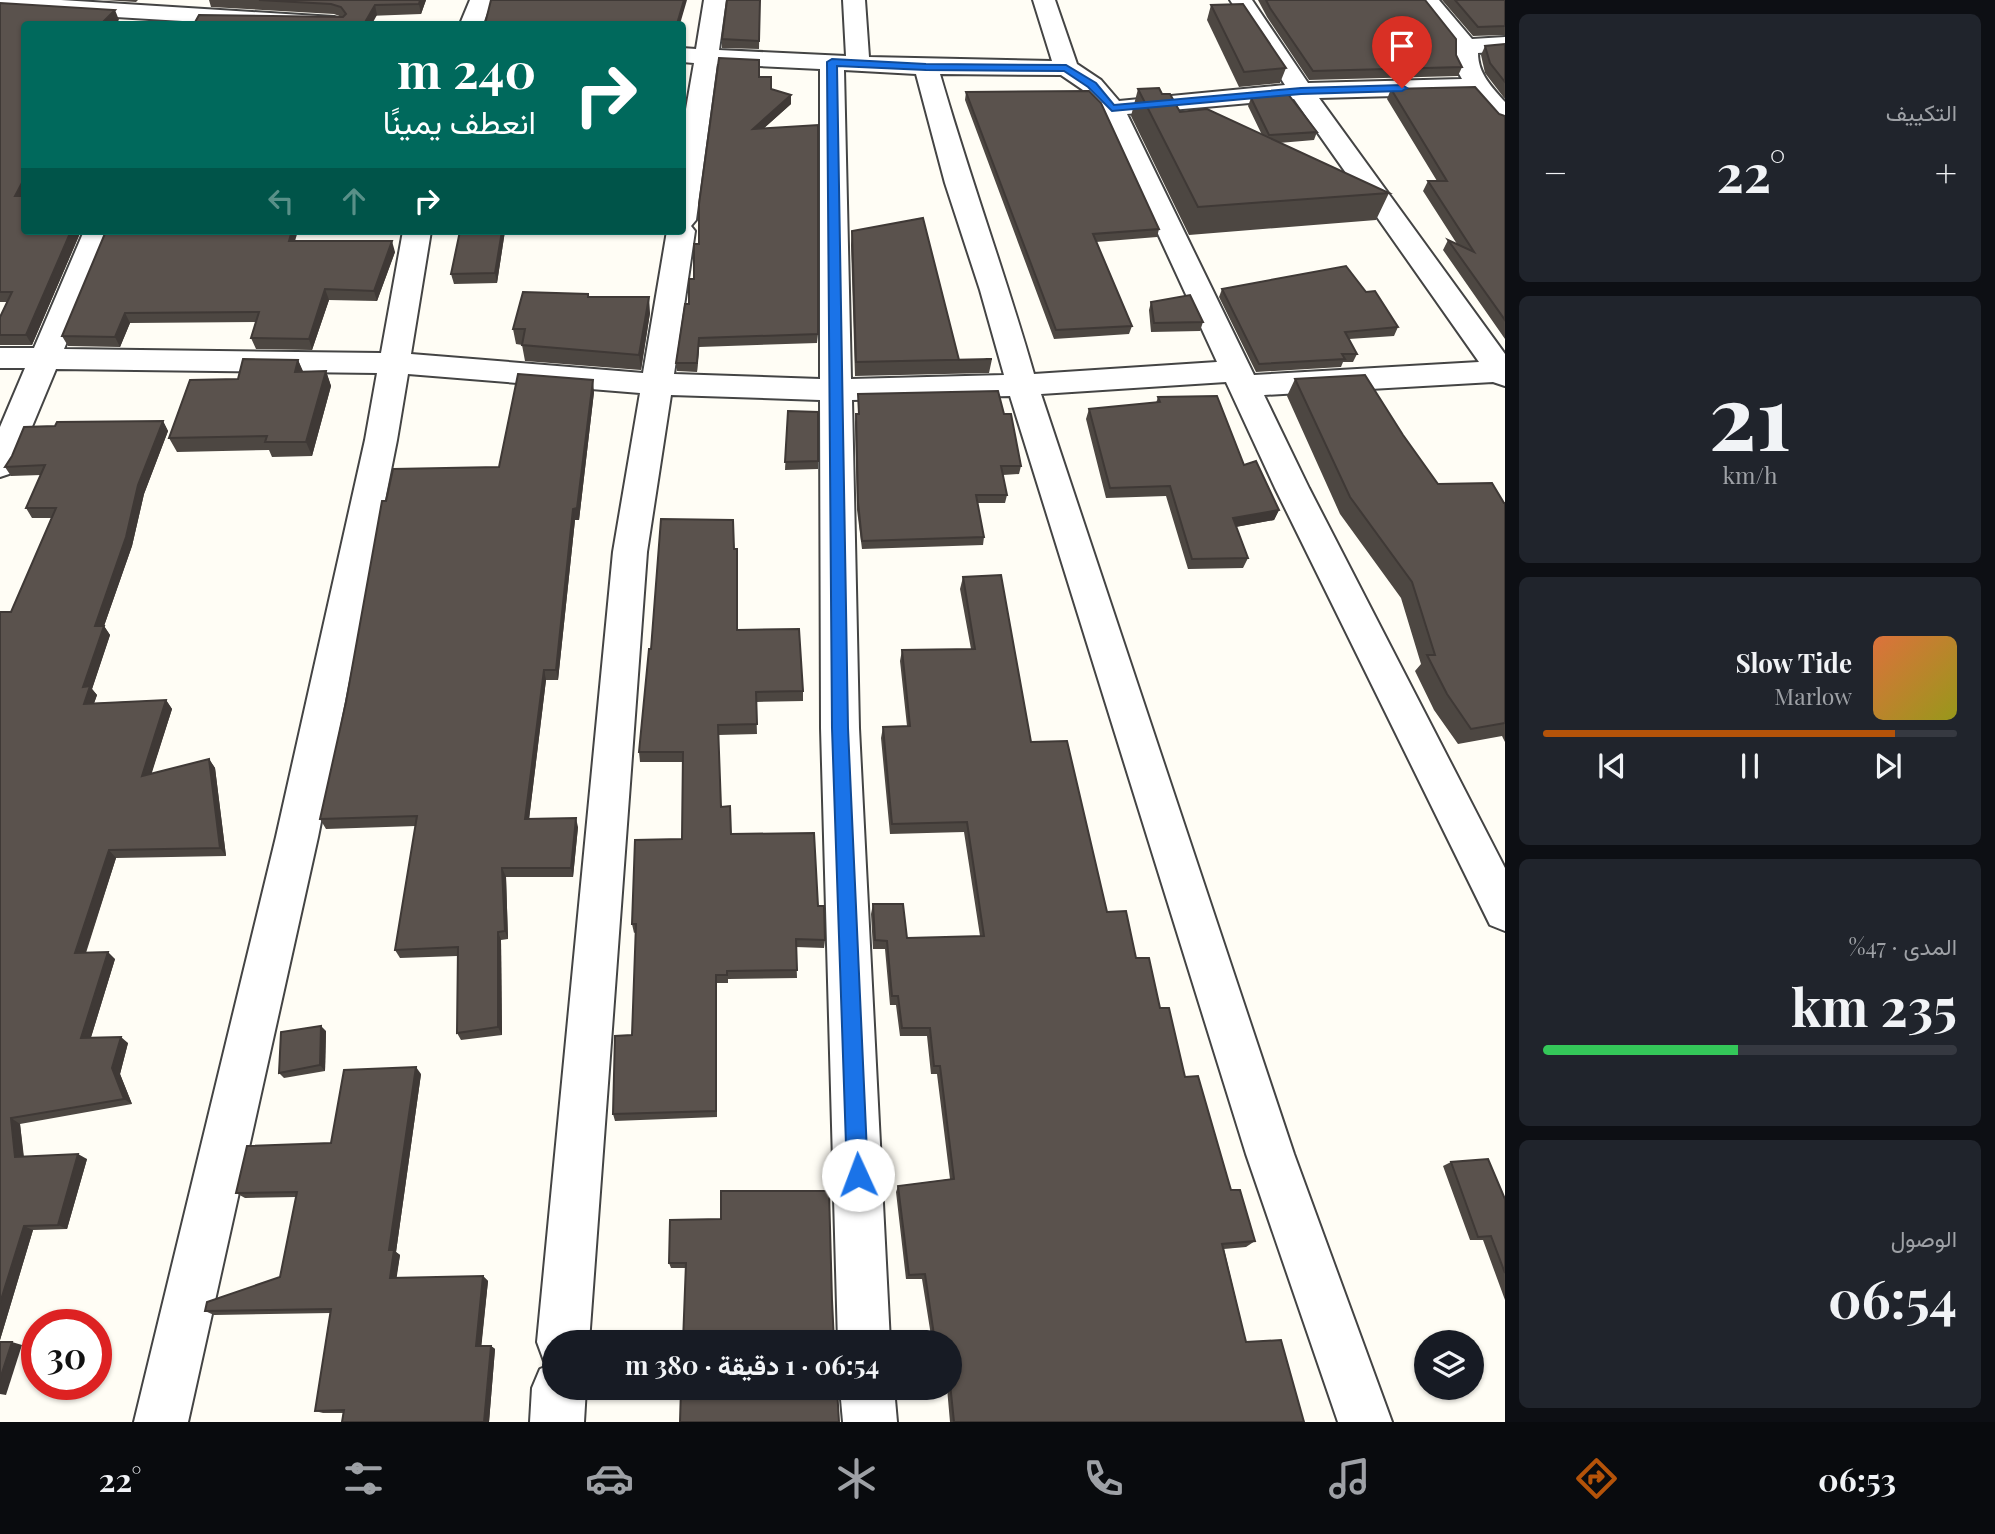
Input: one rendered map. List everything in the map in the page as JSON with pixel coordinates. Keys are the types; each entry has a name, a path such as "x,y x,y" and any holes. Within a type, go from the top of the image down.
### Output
{"street":[{"path":"473,21 481,0"},
{"path":"686,173 696,55 715,0"},
{"path":"854,0 845,63 837,390 840,728 864,1330"},
{"path":"1044,0 1066,68"},
{"path":"1241,0 1301,91 1504,373"},
{"path":"1428,1 1466,47 1466,65 1478,86 1505,117"},
{"path":"3,7 190,13 295,21"},
{"path":"1466,47 1505,44"},
{"path":"696,55 926,67 1066,68 1092,85 1112,108 1239,379 1505,911"},
{"path":"926,67 958,183 995,290 1022,384 1269,1154 1366,1422"},
{"path":"1112,108 1301,91 1478,86"},
{"path":"0,465 96,235"},
{"path":"161,1422 297,837 396,363 416,235"},
{"path":"564,1330 630,552 680,235"},
{"path":"0,358 396,363 656,384 837,390 1504,373"},
{"path":"556,1422 558,1400"},
{"path":"868,1400 870,1422"}],"building":[{"path":"259,0 420,0 419,4 375,5 366,21 196,21 199,15 343,17 346,14 341,7 331,4"},
{"path":"491,0 684,0 678,21 486,21"},
{"path":"727,0 760,0 759,41 722,39"},
{"path":"1266,0 1425,0 1456,39 1456,55 1462,67 1313,71"},
{"path":"1455,0 1505,0 1505,26 1478,27"},
{"path":"0,3 115,10 104,21 21,21 21,185 15,196 21,196 21,235 69,235 26,335 0,335 0,317 12,292 0,292"},
{"path":"1243,4 1286,68 1244,72 1211,5"},
{"path":"1505,44 1505,82 1490,63 1485,46"},
{"path":"719,58 759,60 759,77 771,77 771,89 791,95 753,129 818,125 818,334 699,338 697,363 676,363 685,304 689,304 689,279 694,279 694,244 699,244 699,204"},
{"path":"1475,87 1499,114 1505,116 1505,320 1448,240 1474,252 1428,181 1447,181 1391,89"},
{"path":"1159,88 1162,94 1170,94 1180,112 1207,109 1389,193 1198,207 1138,89"},
{"path":"1089,91 1101,103 1159,229 1093,234 1132,326 1056,330 966,92"},
{"path":"1288,94 1317,132 1269,135 1251,98"},
{"path":"923,218 959,360 856,362 852,231"},
{"path":"104,235 291,235 289,241 392,241 374,291 325,289 309,339 251,338 259,312 125,313 115,337 62,336"},
{"path":"459,235 501,235 495,273 451,274"},
{"path":"1346,266 1366,292 1375,291 1398,327 1345,332 1357,354 1342,354 1345,359 1259,364 1222,289"},
{"path":"523,292 588,294 588,297 649,297 639,355 522,345 525,329 513,329"},
{"path":"1190,295 1203,322 1154,323 1151,302"},
{"path":"243,359 298,360 295,372 326,371 306,442 265,442 267,436 169,438 190,380 238,379"},
{"path":"518,374 593,380 577,508 573,509 556,670 544,670 525,819 576,818 571,868 502,868 505,931 498,932 498,1027 457,1033 458,947 395,950 417,816 320,819 346,702 382,501 386,501 393,469 499,467"},
{"path":"1365,375 1438,484 1492,483 1505,503 1505,723 1471,729 1447,694 1427,655 1435,655 1412,582 1350,497 1295,379"},
{"path":"998,391 1004,414 1011,414 1021,466 1001,466 1007,495 976,495 984,537 862,541 858,502 858,394"},
{"path":"1217,396 1244,465 1256,461 1279,510 1233,518 1248,558 1192,559 1170,486 1110,488 1089,409 1160,402 1158,397"},
{"path":"788,411 818,412 818,461 785,462"},
{"path":"163,421 138,485 126,537 95,626 104,626 83,687 90,686 84,704 166,700 142,776 209,759 220,848 109,850 75,953 108,952 81,1038 121,1037 112,1068 124,1099 11,1118 15,1157 78,1154 58,1225 24,1226 0,1303 0,612 11,612 56,508 26,508 45,465 5,467 24,427 55,426 57,422"},
{"path":"661,519 733,520 734,549 737,549 737,630 799,629 803,691 756,692 757,724 718,725 721,807 730,806 731,834 814,833 818,906 824,906 825,940 796,939 797,970 727,971 727,975 716,975 716,1111 613,1114 615,1036 632,1035 636,924 632,924 635,840 682,839 683,752 639,752 651,649"},
{"path":"1001,575 1031,742 1067,741 1107,912 1126,911 1136,958 1149,958 1160,1008 1169,1008 1185,1077 1198,1076 1231,1190 1240,1190 1255,1241 1222,1244 1246,1342 1281,1340 1304,1422 954,1422 952,1400 962,1400 962,1330 933,1330 925,1274 909,1275 898,1186 954,1179 940,1066 934,1066 930,1028 902,1028 898,996 892,996 887,941 875,940 873,904 903,904 907,938 984,936 967,822 892,824 883,727 910,726 902,650 975,649 963,577"},
{"path":"321,1026 320,1065 279,1073 281,1032"},
{"path":"416,1067 389,1250 394,1250 390,1278 483,1276 476,1346 491,1346 484,1422 342,1422 344,1410 315,1411 331,1309 205,1311 207,1302 280,1277 297,1192 236,1193 247,1146 331,1143 344,1070"},
{"path":"1488,1159 1505,1199 1505,1273 1491,1236 1478,1237 1451,1162"},
{"path":"721,1191 829,1191 833,1330 683,1330 686,1263 669,1263 670,1220 721,1219"},
{"path":"0,1342 12,1342 0,1379"},
{"path":"681,1400 838,1400 839,1422 680,1422"}],"route":[{"path":"858,1175 840,728 832,62 926,67 1066,68 1092,85 1112,108 1301,91 1402,88"}]}
